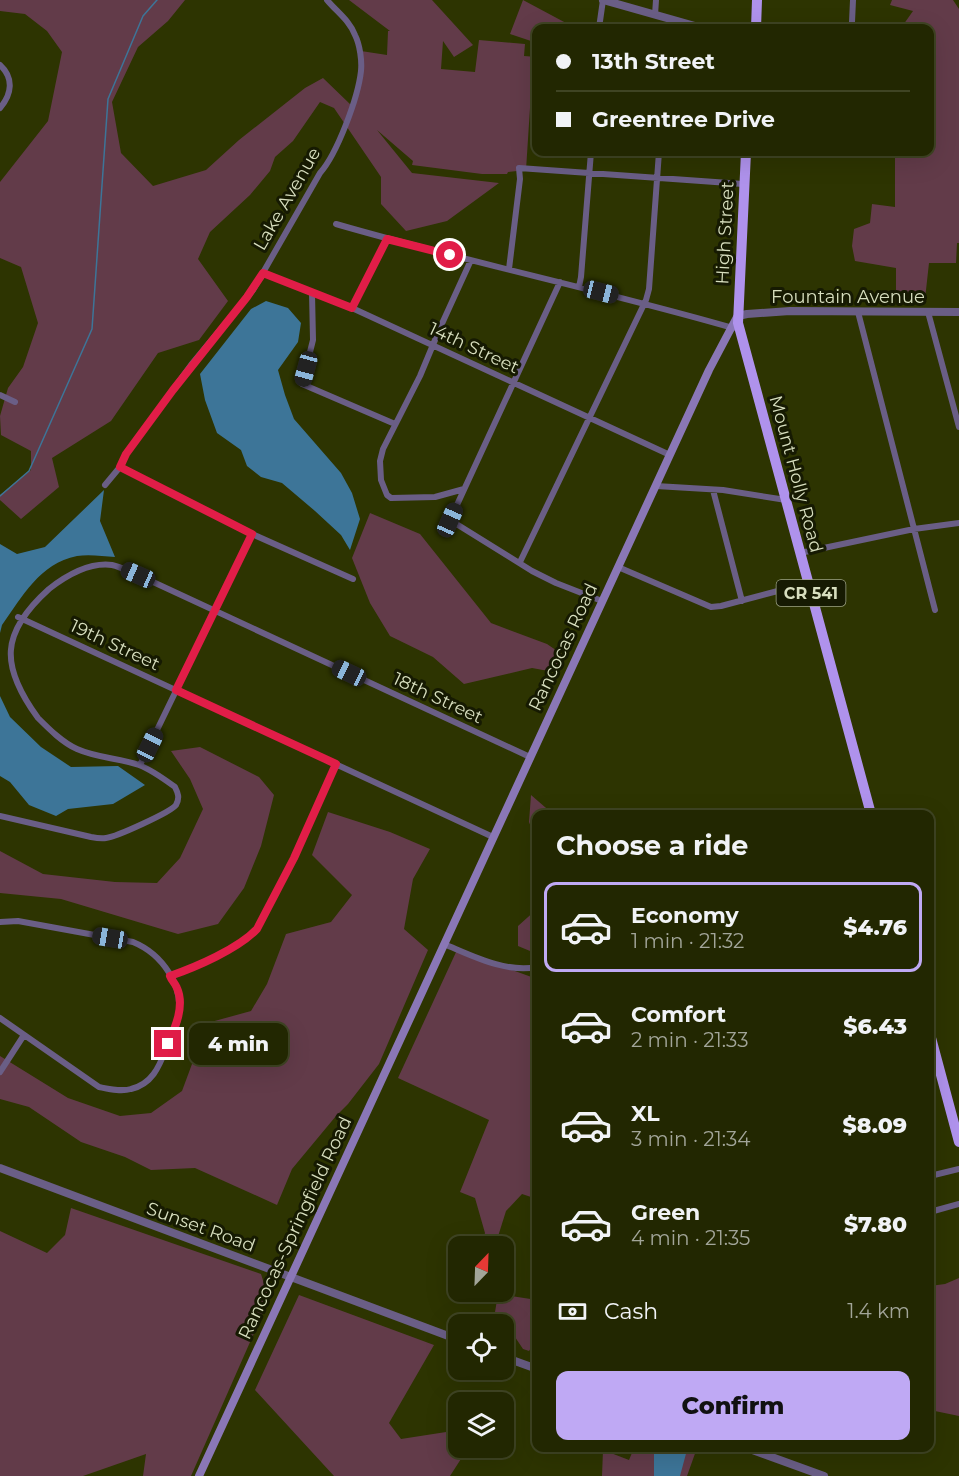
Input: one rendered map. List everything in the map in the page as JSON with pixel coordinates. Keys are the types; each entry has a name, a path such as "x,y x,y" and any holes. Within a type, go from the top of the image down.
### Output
{"highway":[{"path":"756,24 757,0"},
{"name":"High Street","path":"738,316 746,156"},
{"name":"Mount Holly Road","path":"738,316 736,329 786,500 870,810"},
{"path":"934,1049 959,1142"}],"main road":[{"name":"Rancocas Road","path":"422,993 720,347 736,329"},
{"name":"Rancocas-Springfield Road","path":"199,1476 422,993"}],"street":[{"name":"Lake Avenue","path":"105,485 173,390 247,297 320,173 329,163 346,122 359,80 360,60 355,33 348,21 341,17 327,0"},
{"path":"600,24 603,0 655,15 670,24"},
{"path":"655,15 656,0"},
{"path":"852,22 853,0"},
{"path":"0,65 6,71 11,88 6,101 0,108"},
{"path":"579,287 591,156"},
{"path":"520,562 645,303 649,289 659,156"},
{"path":"509,269 520,178 519,168 743,184"},
{"path":"336,224 387,239 645,303 736,329"},
{"path":"352,308 387,239"},
{"path":"464,489 423,498 396,498 387,495 382,486 380,461 383,449 420,376 471,260"},
{"name":"14th Street","path":"263,273 352,308 670,455"},
{"path":"560,282 450,520 532,571 602,601"},
{"path":"312,293 313,340 302,384 395,424"},
{"name":"Fountain Avenue","path":"738,316 768,312 959,312"},
{"path":"858,312 935,610"},
{"path":"928,312 959,427"},
{"path":"0,395 15,402"},
{"path":"120,467 252,534 353,579"},
{"path":"656,486 748,493 786,500"},
{"path":"712,490 742,601"},
{"path":"800,553 914,529 959,523"},
{"path":"140,765 252,534"},
{"name":"18th Street","path":"6,636 18,617 52,586 79,570 112,565 530,757"},
{"path":"618,567 706,606 721,606 808,583"},
{"name":"19th Street","path":"18,617 493,837"},
{"path":"0,816 91,837 105,838 170,811 178,801 178,792 175,787 140,765 93,755 74,748 45,725 14,695"},
{"path":"170,976 234,946 257,929 294,858 336,764"},
{"path":"0,922 18,921 133,942 146,947 168,970 178,992 179,1007 177,1024 153,1077 138,1086 123,1090 99,1087 0,1018"},
{"path":"444,944 500,966 519,969 532,968"},
{"path":"0,1072 24,1035"},
{"name":"Sunset Road","path":"0,1168 448,1336"},
{"path":"934,1175 959,1169"},
{"path":"934,1211 959,1204"},
{"path":"514,1361 532,1367"},
{"path":"758,1452 824,1476"}],"shaded area":[{"path":"0,0 185,0 168,21 138,47 112,102 121,153 153,186 206,170 239,140 305,88 323,78 351,105 356,92 361,51 387,55 388,31 390,31 349,0 432,0 473,45 454,57 443,41 441,69 475,72 479,40 525,44 524,56 532,57 532,108 530,108 526,170 507,174 482,174 412,165 413,161 377,130 412,173 499,183 447,221 406,231 381,204 381,177 334,108 320,102 293,141 275,157 270,171 250,195 210,232 198,259 228,301 199,340 158,353 111,421 52,458 59,487 21,519 0,500 0,495 31,470 31,451 1,435 0,416 8,388 23,367 38,323 21,267 0,258 0,182 48,121 62,52 47,31 25,14 0,11"},
{"path":"523,0 566,24 532,24 532,41 510,34"},
{"path":"892,0 953,0 959,9 959,243 957,243 956,263 929,263 925,299 896,298 896,268 855,261 852,246 854,229 870,223 872,204 895,207 895,156 934,156 934,24 904,24 913,11 890,5"},
{"path":"370,513 420,534 491,623 547,644 566,657 554,672 532,668 464,684 433,657 390,636 370,603 352,558"},
{"path":"200,747 259,777 274,795 261,846 244,888 218,924 178,934 61,899 0,893 0,851 43,874 115,882 157,883 180,858 203,809 190,779 171,751"},
{"path":"531,795 548,810 532,810 532,830 529,822"},
{"path":"328,812 390,832 430,849 413,879 404,929 428,950 379,1064 292,1169 277,1205 195,1168 151,1170 125,1157 81,1142 29,1107 0,1099 0,1056 68,1098 120,1116 151,1113 182,1091 211,1022 251,1011 267,984 286,934 331,922 352,895 312,855"},
{"path":"532,913 532,948 530,951 518,946 518,926"},
{"path":"457,950 532,977 532,1197 522,1194 506,1211 498,1236 484,1236 475,1198 460,1192 489,1120 398,1078"},
{"path":"71,1208 261,1274 269,1299 191,1476 143,1476 146,1454 83,1476 0,1476 0,1231 47,1253 65,1235"},
{"path":"959,1278 959,1416 934,1411 934,1285"},
{"path":"299,1295 434,1345 389,1423 401,1439 448,1432 448,1458 462,1458 450,1476 334,1476 255,1390"},
{"path":"514,1296 532,1299 532,1346 529,1351 523,1349 514,1336 514,1314 495,1314 497,1302 514,1302"},
{"path":"603,1452 629,1460 632,1452 696,1452 687,1476 602,1476"}],"water":[{"path":"266,301 288,308 301,323 298,342 278,370 294,419 341,473 352,493 360,519 350,550 341,535 282,483 261,477 247,466 241,450 217,433 205,400 200,374 251,309"},
{"path":"104,490 100,521 115,557 77,556 52,566 25,593 2,625 0,633 0,544 17,554 45,547"},
{"path":"0,696 10,717 41,747 71,767 118,766 145,785 113,804 68,809 56,816 29,805 10,782 0,776"},
{"path":"654,1452 686,1452 680,1476 654,1476"}],"waterway":[{"path":"0,496 29,471 92,329 108,99 143,16 157,0"}],"route":[{"path":"168,1044 177,1024 179,1007 177,988 170,976 244,941 257,929 294,858 336,764 176,690 252,534 120,467 126,454 173,390 247,297 263,273 352,308 387,239 450,255"}]}
